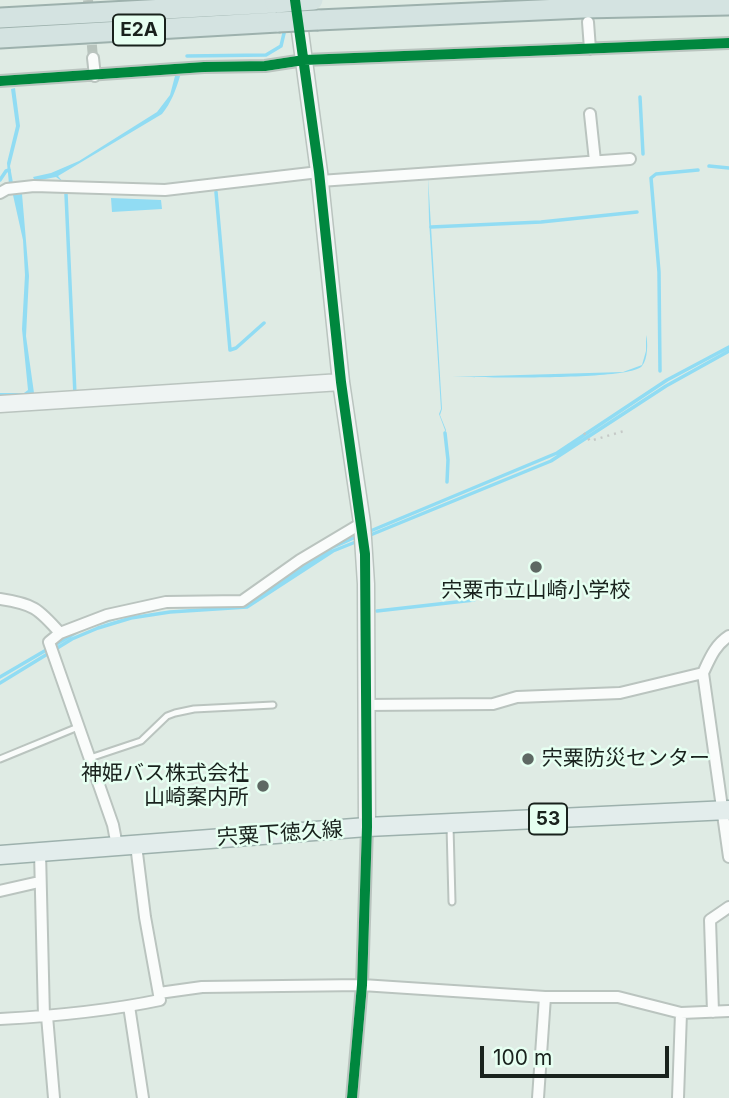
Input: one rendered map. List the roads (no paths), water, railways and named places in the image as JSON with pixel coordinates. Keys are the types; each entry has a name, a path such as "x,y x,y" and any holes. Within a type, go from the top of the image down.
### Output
{"highway":[{"name":"E2A","path":"0,38 276,12 321,0"},
{"name":"E2A","path":"0,18 276,12 318,20 583,8 729,5"}],"main road":[{"name":"宍粟下徳久線","path":"0,855 367,827 726,810"}],"street":[{"path":"295,0 319,176 341,382 362,523 366,584 367,827 362,985 352,1098"},
{"path":"588,22 590,49"},
{"path":"0,81 204,67 265,66 304,60 729,43"},
{"path":"93,58 95,76"},
{"path":"590,114 595,161"},
{"path":"0,193 7,189 34,186 165,190 319,176 630,159"},
{"path":"0,404 341,382"},
{"path":"117,846 113,825 49,642 60,633 107,615 166,602 242,601 300,560 362,523"},
{"path":"0,599 24,603 41,612 60,633"},
{"path":"729,636 720,641 703,673 726,810 729,857"},
{"path":"365,705 493,704 517,697 620,693 703,673"},
{"path":"0,1019 46,1016 160,1000 145,917 136,845"},
{"path":"40,852 39,883 46,1016 54,1098"},
{"path":"0,891 39,883"},
{"path":"713,1012 710,920 729,907"},
{"path":"159,993 202,987 362,985 545,997 618,997 681,1013 729,1012"},
{"path":"538,1098 545,997"},
{"path":"129,1006 143,1098"},
{"path":"678,1098 681,1013"}],"lane":[{"path":"89,759 141,741 167,716 175,713 194,709 273,705"},
{"path":"0,759 78,727"},
{"path":"450,823 452,902"}],"water":[{"path":"175,76 180,76 177,86 162,114 58,176 63,182 56,177 35,181 33,177 51,173 79,161 157,112 170,95"},
{"path":"15,88 20,126 10,166 13,183 9,184 7,163 16,126 11,89"},
{"path":"428,177 442,409 440,415 446,430 444,436 445,430 439,414 441,409"},
{"path":"22,194 29,276 26,336 34,393 31,397 0,398 0,393 24,393 28,390 22,329 25,275 23,240 13,195"},
{"path":"111,198 161,200 162,209 112,212"},
{"path":"646,335 647,350 644,363 642,366 631,371 611,374 584,376 452,377 623,372 642,365 646,351"}],"waterway":[{"path":"187,56 266,55 281,46 285,29"},
{"path":"640,97 643,154"},
{"path":"709,166 729,168"},
{"path":"0,180 9,170"},
{"path":"660,371 659,272 651,178 656,174 698,170"},
{"path":"216,192 230,350 236,348 264,323"},
{"path":"66,194 75,395"},
{"path":"431,227 541,222 637,212"},
{"path":"368,532 557,453 667,380 729,347"},
{"path":"368,536 551,461 666,386 729,351"},
{"path":"445,433 447,482"},
{"path":"254,599 331,548 358,536"},
{"path":"0,683 72,639 98,628 131,618 170,612 247,607 333,551 358,541"},
{"path":"377,611 474,600"},
{"path":"100,623 116,618"},
{"path":"0,677 77,632"}],"tunnel":[{"path":"88,0 93,58"}],"place":[{"name":"宍粟市立山崎小学校","path":"536,567"},
{"name":"宍粟防災センター","path":"528,759"},
{"name":"神姫バス株式会社 山崎案内所","path":"263,786"}]}
